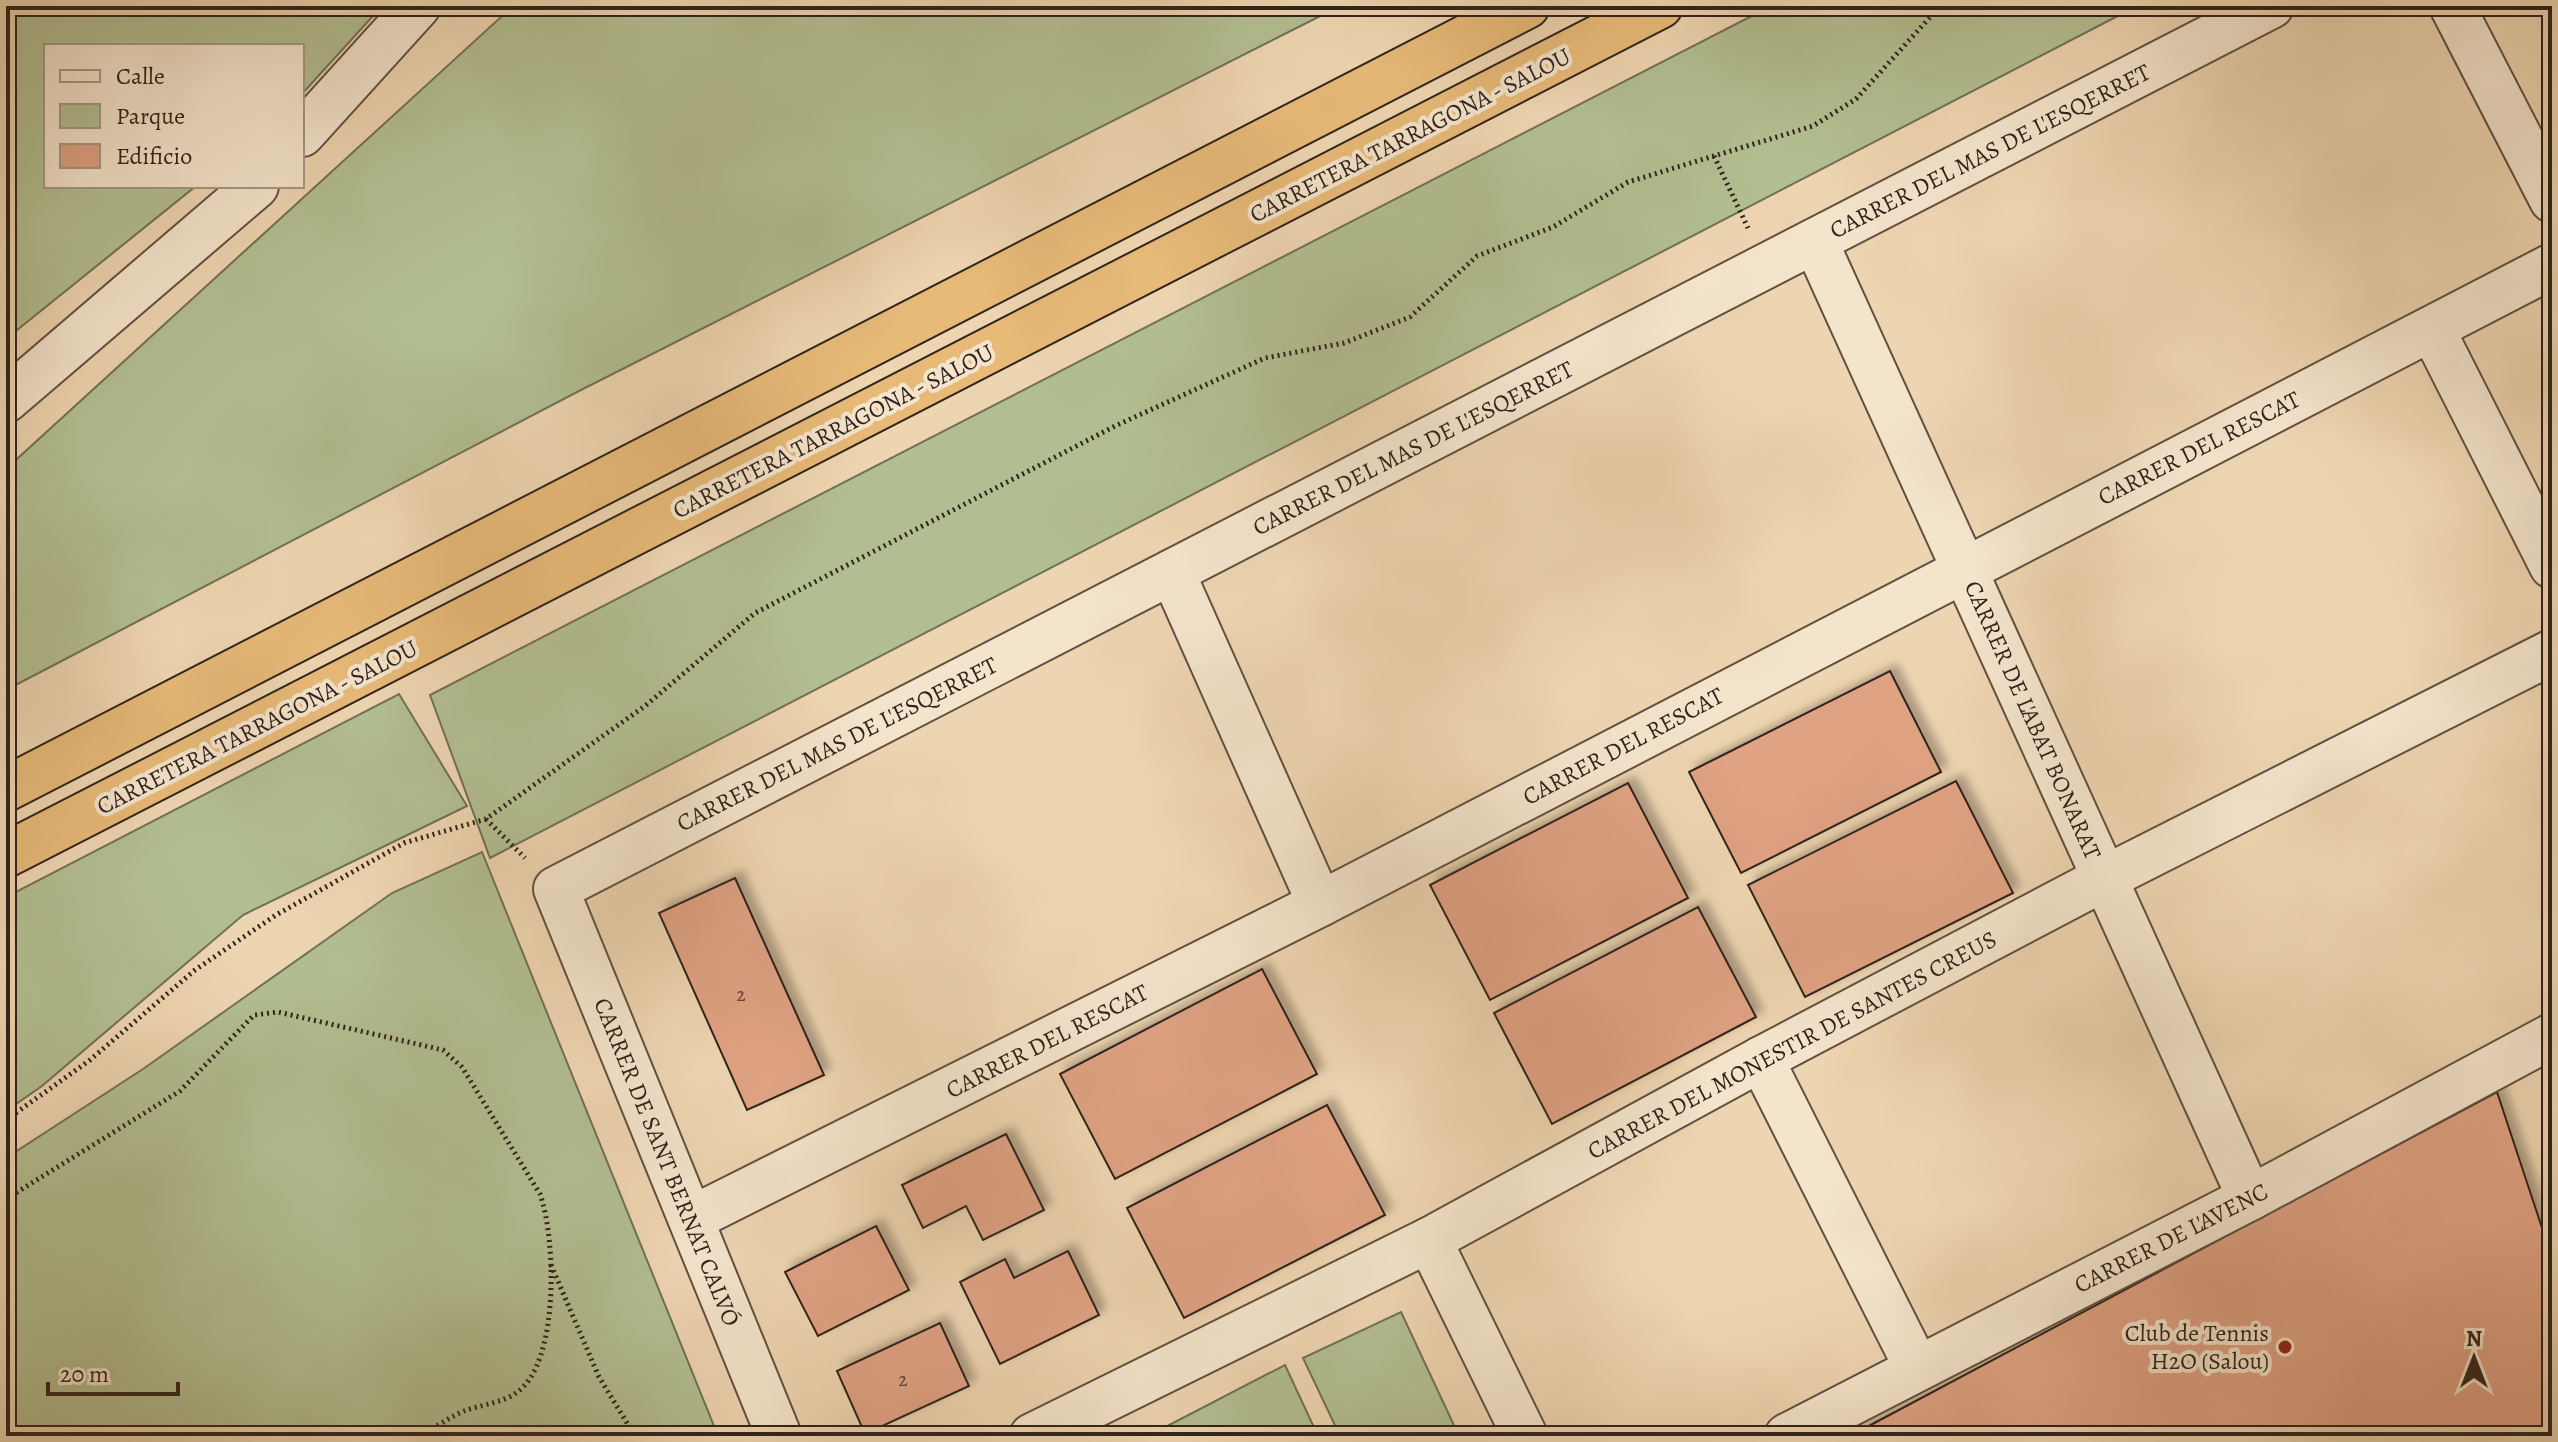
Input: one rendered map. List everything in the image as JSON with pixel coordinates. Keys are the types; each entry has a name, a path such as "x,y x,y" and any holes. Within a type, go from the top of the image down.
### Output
{"highway":[{"path":"6,789 1527,6"},
{"name":"CARRETERA TARRAGONA - SALOU","path":"6,855 1660,6"}],"street":[{"path":"304,132 418,6"},
{"name":"CARRER DEL MAS DE L'ESQERRET","path":"556,889 2271,6"},
{"path":"2452,6 2552,200"},
{"path":"6,400 254,188"},
{"name":"CARRER DE L'ABAT BONARAT","path":"1815,241 2250,1198"},
{"name":"CARRER DEL RESCAT","path":"691,1219 1320,904 2552,266"},
{"path":"2432,329 2552,566"},
{"path":"1172,572 1320,904"},
{"name":"CARRER DEL MONESTIR DE SANTES CREUS","path":"1032,1436 1429,1240 1761,1059 2105,878 2552,652"},
{"name":"CARRER DE SANT BERNAT CALVÓ","path":"556,889 779,1436"},
{"name":"CARRER DE L'AVENC","path":"1787,1436 2250,1198 2552,1036"},
{"path":"1761,1059 1917,1368"},
{"path":"1429,1240 1525,1436"}],"path":[{"path":"6,1120 90,1060 195,970 276,915 404,843 486,819 645,706 755,613 1117,425 1265,358 1344,343 1410,317 1477,256 1553,227 1628,182 1813,126 1856,99 1932,15 1946,6"},
{"path":"1714,156 1766,266"},
{"path":"486,819 556,889"},
{"path":"6,1199 180,1091 221,1053 254,1015 278,1012 443,1050 462,1067 540,1194 548,1217 551,1264 544,1355 534,1375 516,1393 461,1412 431,1429 431,1436"},
{"path":"551,1264 599,1377 635,1436"}],"green space":[{"path":"6,6 382,6 304,92 304,44 44,44 44,188 194,188 6,339"},
{"path":"513,6 1340,6 579,391 6,690 6,469"},
{"path":"1771,6 2137,6 490,858 430,695"},
{"path":"399,694 467,806 243,915 42,1086 6,1111 6,897"},
{"path":"482,852 718,1436 6,1436 6,1158 143,1069 392,893"},
{"path":"1401,1312 1459,1436 1340,1436 1303,1358"},
{"path":"1285,1365 1318,1436 1148,1436"}],"building":[{"path":"1890,671 1941,772 1741,873 1689,772"},
{"path":"1956,781 2013,893 1805,997 1748,885"},
{"path":"1628,783 1688,898 1490,1000 1430,885"},
{"path":"735,878 824,1075 747,1110 659,913"},
{"path":"1698,907 1756,1017 1552,1124 1494,1013"},
{"path":"1262,969 1317,1074 1115,1179 1060,1074"},
{"name":"Club de Tennis H2O (Salou)","path":"2497,1092 2552,1258 2552,1436 1850,1436"},
{"path":"1327,1105 1385,1215 1184,1318 1127,1208"},
{"path":"1006,1134 1044,1210 983,1240 966,1206 923,1228 902,1185"},
{"path":"876,1226 909,1290 818,1336 785,1272"},
{"path":"1068,1251 1099,1315 1000,1364 960,1282 1005,1259 1014,1278"},
{"path":"940,1323 969,1386 865,1434 837,1371"}],"place":[{"name":"Club de Tennis H2O (Salou)","path":"2285,1347"}]}
